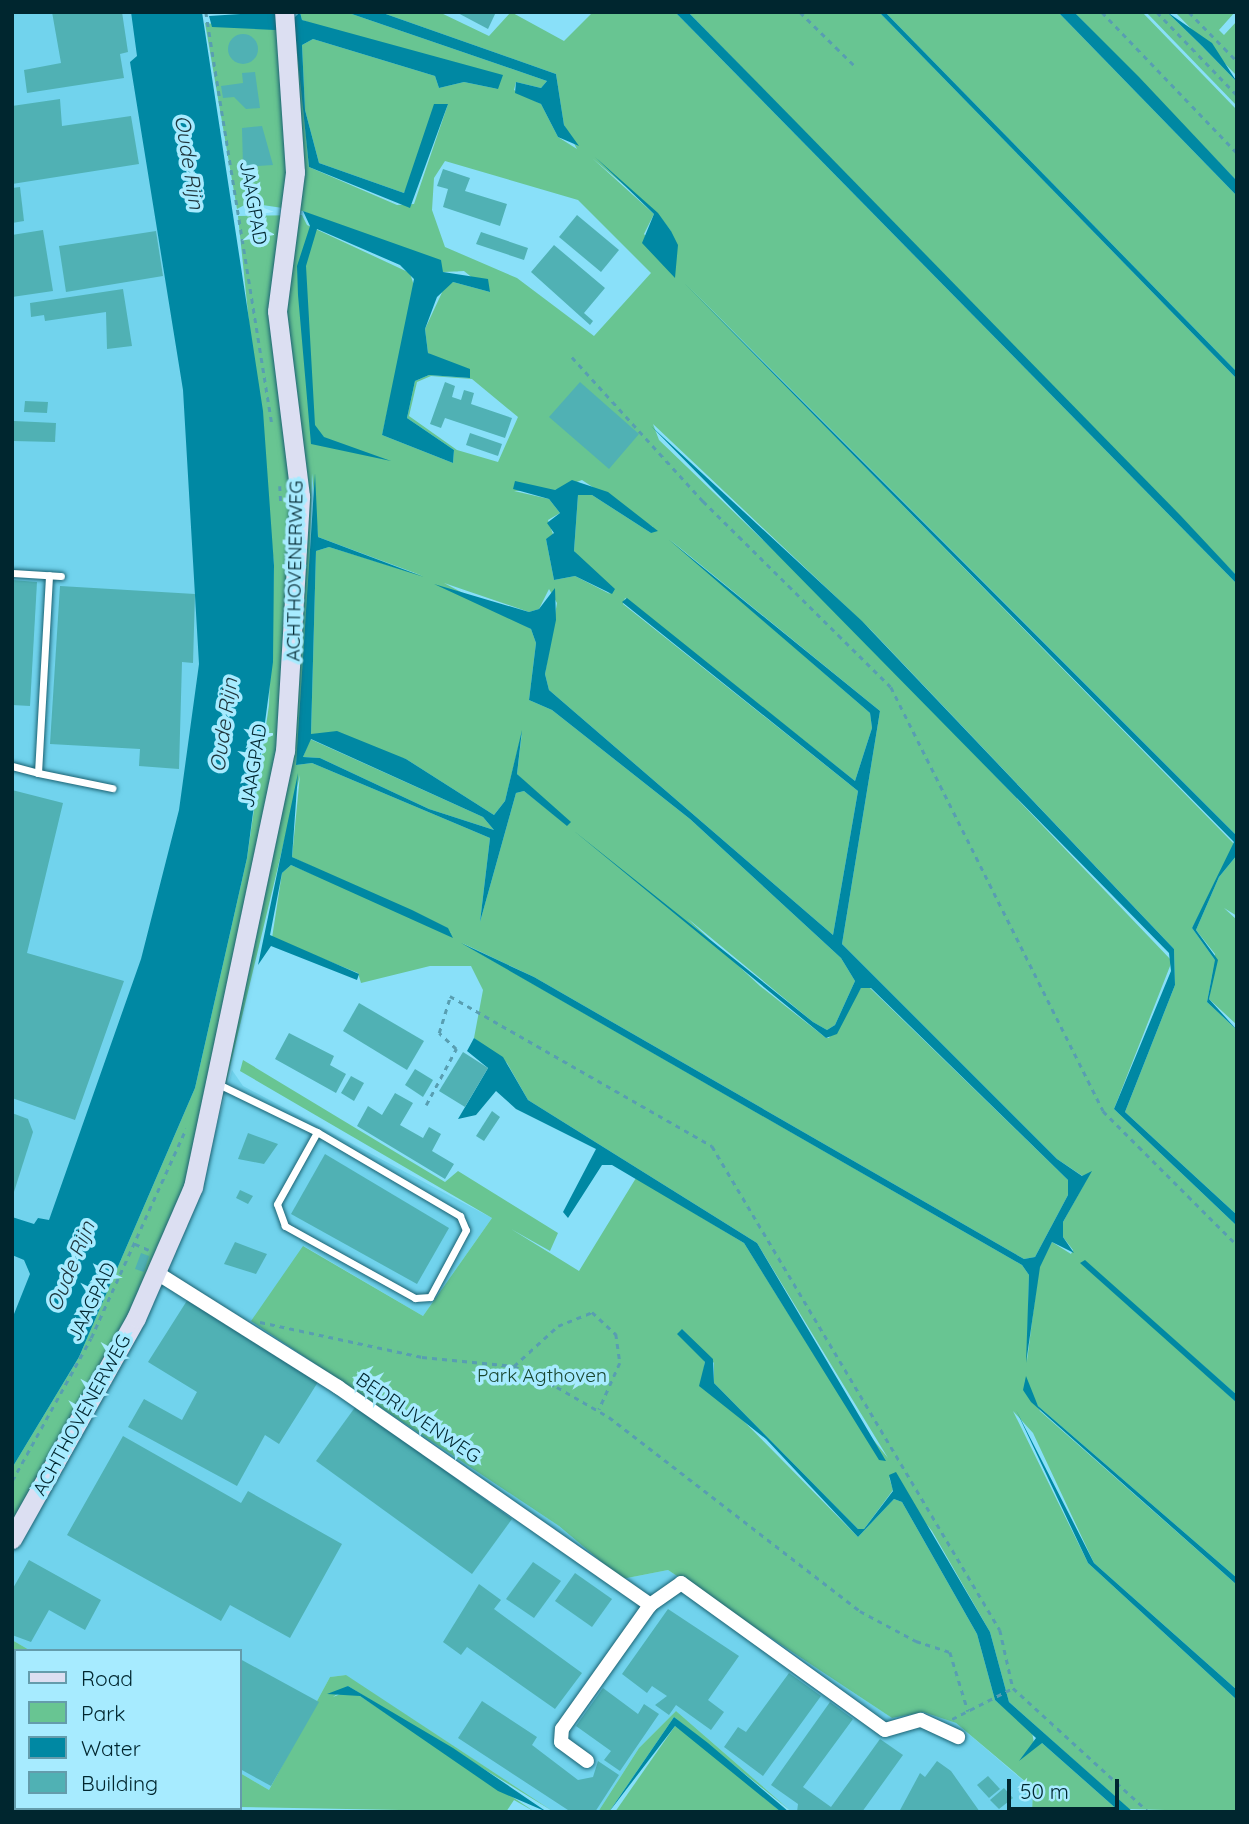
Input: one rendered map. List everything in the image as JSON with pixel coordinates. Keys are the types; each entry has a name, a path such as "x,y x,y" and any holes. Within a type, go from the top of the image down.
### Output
{"street":[{"name":"ACHTHOVENERWEG","path":"12,1539 153,1282 196,1179 220,1085 285,751 293,663 300,496 277,311 293,212 283,41 284,12"},
{"name":"ACHTHOVENERWEG","path":"12,1518 100,1342 153,1282"},
{"name":"BEDRIJVENWEG","path":"153,1282 250,1331 650,1605"},
{"path":"587,1761 561,1742 562,1728 650,1605 681,1583 885,1730 921,1720 943,1727 958,1737"}],"lane":[{"path":"12,573 61,576"},
{"path":"38,773 49,575"},
{"path":"12,766 112,788"},
{"path":"220,1085 317,1132 460,1216 466,1230 430,1297 415,1298 285,1226 277,1204 317,1132"}],"path":[{"name":"JAAGPAD","path":"206,12 241,207 273,430"},
{"path":"800,12 854,65"},
{"path":"1102,12 1237,153"},
{"path":"1157,12 1237,95"},
{"path":"1189,12 1237,61"},
{"path":"572,357 703,501 891,687 1103,1111 1237,1245"},
{"path":"279,476 282,514"},
{"path":"426,1105 456,1049 439,1033 450,996 712,1146 1000,1630 1013,1688 1149,1812"},
{"name":"JAAGPAD","path":"12,1481 100,1342 190,1120"},
{"path":"514,1366 558,1326 592,1312 615,1334 620,1363 599,1411"},
{"path":"250,1331 261,1320 382,1350 514,1366 609,1417 860,1611 916,1642 950,1652 968,1711"},
{"path":"943,1727 968,1711 1006,1695 1013,1688"}],"shaded area":[{"path":"12,12 140,12 204,502 209,630 186,823 12,1355"},
{"path":"232,1070 243,1086 492,1218 423,1316 304,1246 413,1427 559,1526 622,1579 668,1570 892,1718 923,1712 956,1723 1033,1789 1032,1812 792,1812 676,1711 639,1748 598,1812 554,1812 345,1675 330,1677 269,1790 242,1774 242,1649 28,1649 12,1640 12,1540 204,1175"}],"green space":[{"name":"Park Agthoven","path":"300,12 346,12 547,81 541,88 516,82 514,90 541,104 558,137 577,149 564,125 556,74 380,12 439,12 489,36 511,12 564,41 593,12 675,12 1237,584 1237,836 689,287 1235,845 1192,928 1215,960 1207,1002 1237,1030 1237,1215 1125,1112 1175,985 1174,949 871,630 653,424 659,440 849,623 1172,961 1114,1109 1237,1226 1237,1395 1083,1260 1237,1403 1237,1578 1038,1406 1022,1377 1040,1411 1237,1585 1237,1690 1094,1563 1033,1433 1013,1411 1088,1563 1237,1700 1237,1812 1129,1809 1009,1702 990,1632 932,1531 889,1477 893,1490 864,1529 858,1529 714,1383 714,1363 682,1329 705,1362 702,1379 858,1537 894,1499 902,1502 977,1634 995,1700 1032,1732 1034,1743 1042,1743 1120,1812 1032,1812 1033,1788 956,1723 923,1712 892,1718 668,1570 622,1579 559,1526 251,1321 303,1246 423,1316 492,1218 240,1071 243,1060 445,1182 458,1171 558,1233 550,1251 511,1229 579,1271 636,1178 744,1243 847,1407 888,1458 757,1243 528,1100 507,1063 474,1038 483,990 471,966 430,966 361,983 358,973 272,938 282,873 291,865 454,934 292,857 300,775 204,1175 12,1540 12,1468 79,1357 195,1088 247,858 269,705 274,565 238,216 302,215 307,225 410,273 415,289 382,435 453,463 454,450 407,418 415,381 429,375 469,378 428,353 425,329 445,286 453,282 490,292 464,271 443,272 303,211 248,203 237,209 205,23 296,31 309,167 397,205 414,204 448,104 404,193 319,163 305,110 302,45 313,39 435,76 439,88 464,82 498,89 302,20","holes":["592,158 657,213 671,231 672,270 644,234 654,214","445,161 578,200 651,273 594,336 517,278 445,247 432,210 434,178","431,376 472,379 518,417 498,462 457,450 409,416 417,382","312,473 318,537 423,576 329,547 316,551 311,734 406,759 494,815 505,801 522,732 517,774 567,825 524,791 516,793 480,922 490,838 312,763 296,765 307,656","582,480 653,527 651,533 592,495 578,495 574,551 610,594 575,576 554,580 546,539 554,537 548,520 560,513 549,499 514,491 555,490","669,539 880,711 842,944 1057,1159 1087,1179 1063,1222 1063,1237 1073,1250 1071,1254 1052,1242 1039,1267 1027,1361 1029,1275 1022,1265 462,943 534,977 1024,1259 1035,1257 1068,1195 1068,1180 870,988 861,988 829,1038 826,1038 760,986 687,918 813,1022 827,1030 835,1025 855,981 841,958 690,819 552,710 529,700 536,643 531,629 444,583 529,612 539,609 549,589 557,603 545,674 549,690 833,935 858,791 623,604 625,598 855,781 872,728 870,713"]},
{"path":"688,12 879,12 1237,379 1237,576"},
{"path":"885,12 1058,12 1237,196 1237,372"},
{"path":"1074,12 1142,12 1237,110 1237,181"},
{"path":"1146,12 1167,12 1237,82 1237,106"},
{"path":"1175,12 1235,12 1219,30 1224,35 1237,21 1237,76"},
{"path":"310,739 483,817 494,830 429,809 320,758 303,757"},
{"path":"1237,855 1237,916 1224,908 1237,920 1237,1025 1209,999 1215,954 1196,930 1219,877"},
{"path":"12,1640 28,1649 14,1649 14,1810 241,1812 12,1812"},
{"path":"346,1675 554,1812 348,1686 333,1697 348,1691 360,1696 535,1812 514,1800 506,1812 242,1807 242,1774 269,1790 330,1677"},
{"path":"676,1711 792,1812 674,1717 609,1812 598,1812 639,1748"},
{"path":"675,1726 699,1742 781,1812 615,1812"}],"water":[{"name":"Oude Rijn","path":"131,12 202,12 263,411 274,565 273,662 247,858 195,1088 79,1357 12,1468 12,1319 30,1274 24,1260 12,1255 12,1217 34,1224 38,1218 49,1220 141,959 179,810 199,664 183,390 130,62 137,56"},
{"path":"271,12 294,18 300,12 302,20 503,75 498,89 464,82 439,88 435,76 313,39 302,45 305,110 319,163 404,193 434,104 448,104 410,208 309,167 295,31 212,27 209,16"},
{"path":"346,12 380,12 556,74 564,125 579,146 558,137 541,104 515,93 516,82 541,88 547,81"},
{"path":"675,12 688,12 1180,515 1237,576 1237,584"},
{"path":"879,12 885,12 1237,372 1237,379"},
{"path":"1058,12 1074,12 1139,77 1237,181 1237,196"},
{"path":"1167,12 1212,43 1237,82 1202,46"},
{"path":"595,157 658,213 671,231 678,245 675,278 642,243 654,214"},
{"path":"303,211 441,260 443,272 488,279 490,292 453,282 437,297 425,329 428,353 470,369 470,378 429,375 415,381 407,418 454,450 453,463 382,435 414,279 400,265 317,229 306,266 315,425 324,437 391,461 311,444 297,266 310,226"},
{"path":"684,283 1237,836 1237,855 1219,877 1196,930 1218,960 1209,999 1237,1030 1207,1002 1215,960 1192,928 1234,842"},
{"path":"651,426 862,621 1174,949 1175,985 1125,1112 1237,1215 1237,1226 1114,1109 1171,971 1169,953"},
{"path":"315,473 318,537 424,577 329,547 316,551 311,734 337,731 406,759 494,815 505,801 522,730 517,774 571,822 567,826 524,791 516,793 480,922 490,838 312,763 296,765","holes":["311,739 483,817 494,830 429,809 320,758 303,757"]},
{"path":"572,480 608,492 658,531 651,533 592,495 578,495 574,551 615,589 612,594 575,576 554,580 546,539 554,533 547,523 560,513 549,499 513,489 515,481 555,490"},
{"path":"668,539 880,711 842,944 1057,1159 1082,1176 1092,1171 1063,1222 1063,1237 1074,1253 1052,1242 1040,1267 1026,1363 1029,1275 1022,1265 461,943 534,977 1024,1259 1035,1257 1068,1195 1068,1180 871,988 861,988 837,1034 826,1038 574,831 813,1022 827,1030 835,1025 855,981 841,958 690,819 552,710 529,700 536,643 531,629 434,584 529,612 539,609 555,588 556,620 545,674 549,690 833,935 858,791 622,602 627,598 855,781 872,728 870,713"},
{"path":"298,773 292,857 448,928 453,938 291,865 282,873 270,935 359,974 357,980 271,946 258,965"},
{"path":"474,1038 503,1057 528,1100 757,1243 886,1461 879,1460 744,1243 612,1165 602,1165 568,1218 563,1212 596,1149 516,1109 496,1091 476,1115 458,1119 488,1068 467,1051"},
{"path":"1085,1260 1237,1395 1237,1403 1080,1263"},
{"path":"682,1329 713,1359 714,1383 858,1529 864,1529 893,1491 889,1475 896,1472 990,1632 1009,1702 1133,1812 1120,1812 1042,1743 1019,1761 1036,1738 995,1700 977,1634 902,1502 894,1499 858,1537 766,1439 699,1386 705,1362 677,1334"},
{"path":"1026,1376 1038,1406 1237,1578 1237,1585 1031,1402 1023,1390"},
{"path":"1015,1408 1094,1563 1237,1690 1237,1700 1088,1563"},
{"path":"348,1686 453,1748 547,1812 498,1791 360,1696 327,1694"},
{"path":"674,1717 789,1812 781,1812 675,1726 609,1812"}],"building":[{"path":"52,12 122,12 128,52 120,54 124,78 27,93 24,70 61,63"},
{"path":"456,12 496,12 488,29"},
{"path":"243,34 254,38 258,49 254,60 243,64 232,60 228,49 232,38"},
{"path":"255,72 260,108 246,109 234,97 223,98 221,86 243,83 242,73"},
{"path":"60,99 62,126 131,116 139,164 12,184 12,106"},
{"path":"262,126 273,165 243,167 242,128"},
{"path":"443,169 470,178 465,191 507,204 500,226 443,207 448,189 437,186"},
{"path":"20,187 24,221 12,223 12,188"},
{"path":"577,215 619,250 601,272 559,237"},
{"path":"43,230 53,291 12,297 12,235"},
{"path":"156,231 163,276 66,292 59,246"},
{"path":"481,232 528,248 524,260 476,244"},
{"path":"554,245 605,288 584,313 593,321 590,325 531,272"},
{"path":"123,289 132,346 107,349 106,312 45,321 44,315 31,317 30,303"},
{"path":"445,382 455,386 452,397 461,400 464,390 474,393 471,404 512,418 505,438 445,418 441,428 430,424"},
{"path":"580,382 639,434 609,469 549,417"},
{"path":"25,401 48,402 47,413 24,412"},
{"path":"14,421 56,423 55,442 13,441"},
{"path":"470,433 502,444 498,456 466,445"},
{"path":"12,580 37,582 30,706 12,705"},
{"path":"60,586 195,594 193,663 182,662 179,769 139,766 140,749 50,744"},
{"path":"12,790 63,803 27,953 124,981 75,1120 12,1098"},
{"path":"359,1003 424,1041 407,1070 343,1031"},
{"path":"289,1033 334,1056 330,1065 346,1074 336,1093 275,1059"},
{"path":"463,1052 488,1068 465,1107 439,1091"},
{"path":"415,1069 433,1080 423,1097 405,1085"},
{"path":"351,1076 364,1083 354,1101 341,1093"},
{"path":"395,1093 413,1103 400,1125 423,1138 429,1127 441,1134 432,1151 454,1164 445,1179 357,1126 368,1106 382,1115"},
{"path":"492,1111 500,1117 484,1141 476,1136"},
{"path":"12,1113 28,1119 33,1132 13,1195"},
{"path":"248,1133 278,1144 264,1164 238,1159"},
{"path":"325,1154 449,1228 417,1284 291,1214"},
{"path":"240,1190 253,1196 248,1204 236,1198"},
{"path":"235,1242 267,1254 256,1274 224,1264"},
{"path":"141,1253 149,1256 144,1272 135,1269"},
{"path":"188,1299 318,1382 279,1444 265,1435 237,1486 128,1427 144,1399 182,1420 197,1392 148,1362"},
{"path":"356,1406 512,1519 472,1574 316,1461"},
{"path":"123,1436 241,1503 248,1491 342,1544 290,1638 230,1605 221,1621 67,1535"},
{"path":"29,1560 101,1600 85,1630 49,1610 31,1642 12,1635 12,1590"},
{"path":"533,1562 561,1581 534,1618 506,1599"},
{"path":"575,1573 612,1599 592,1627 555,1601"},
{"path":"479,1584 501,1600 494,1609 582,1673 555,1709 467,1647 461,1655 443,1642"},
{"path":"668,1609 739,1656 708,1700 724,1712 711,1730 676,1705 669,1715 655,1705 667,1696 652,1686 647,1693 622,1674"},
{"path":"242,1660 319,1702 271,1786 242,1770"},
{"path":"789,1673 821,1696 763,1776 724,1747 738,1727 746,1732"},
{"path":"603,1688 638,1714 644,1704 659,1714 620,1771 604,1760 611,1751 576,1726"},
{"path":"482,1701 537,1737 532,1745 578,1780 593,1777 598,1761 619,1775 595,1812 571,1812 458,1738"},
{"path":"830,1702 853,1719 803,1787 831,1807 880,1739 903,1755 862,1812 797,1812 798,1804 771,1785"},
{"path":"937,1761 951,1771 980,1812 899,1812 920,1773 925,1777"},
{"path":"988,1776 1000,1789 989,1798 977,1785"},
{"path":"1004,1788 1013,1798 999,1809 990,1800"}]}
